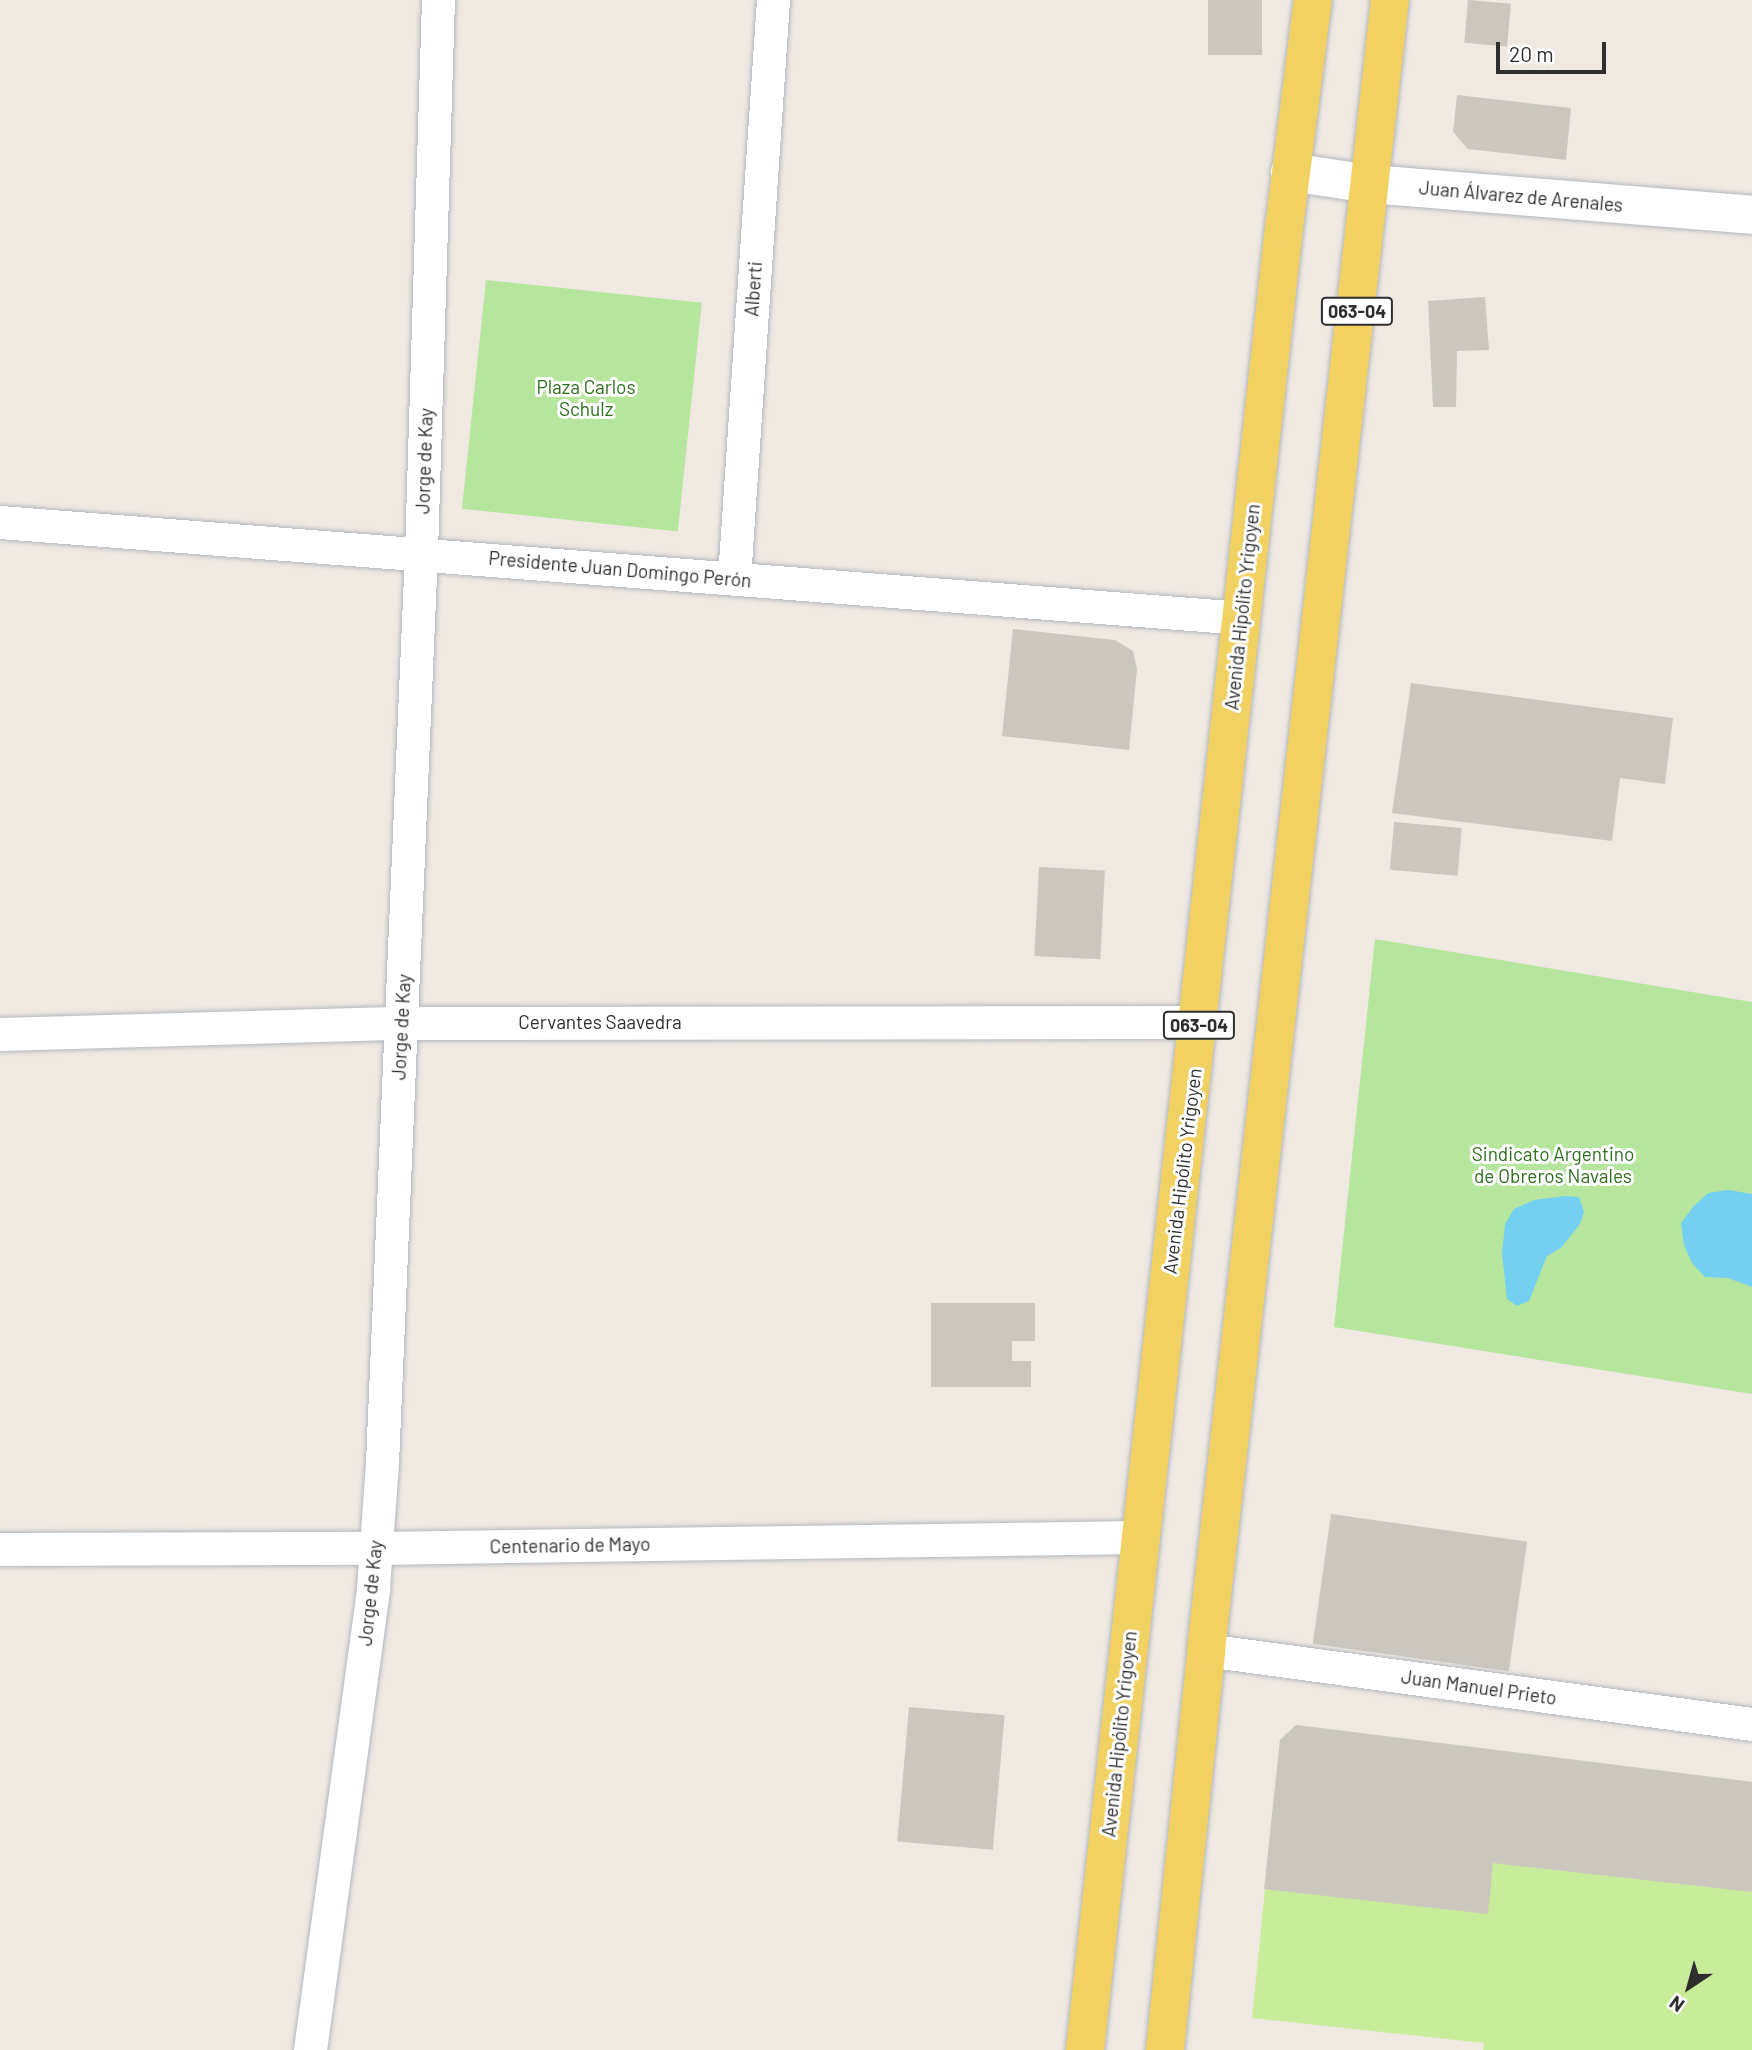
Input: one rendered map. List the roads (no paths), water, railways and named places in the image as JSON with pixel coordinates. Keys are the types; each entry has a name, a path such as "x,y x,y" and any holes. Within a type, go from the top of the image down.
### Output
{"main road":[{"name":"Avenida Hipólito Yrigoyen","path":"1084,2050 1199,1022 1290,172 1313,0"},
{"name":"063-04","path":"1166,2050 1206,1650 1390,0"}],"street":[{"name":"Jorge de Kay","path":"310,2050 376,1548 421,552 438,0"},
{"name":"Alberti","path":"734,578 773,0"},
{"name":"Juan Álvarez de Arenales","path":"1290,172 1370,184 1752,215"},
{"name":"Presidente Juan Domingo Perón","path":"0,522 421,552 1241,618"},
{"name":"Cervantes Saavedra","path":"0,1034 401,1023 1199,1022"},
{"name":"Centenario de Mayo","path":"0,1549 376,1548 1140,1537"},
{"name":"Juan Manuel Prieto","path":"1206,1650 1752,1724"}],"water":[{"path":"1728,1190 1752,1194 1752,1287 1728,1278 1705,1277 1692,1263 1684,1245 1681,1223 1693,1207 1708,1193"},
{"path":"1579,1197 1584,1212 1580,1224 1561,1248 1547,1256 1529,1301 1517,1306 1507,1299 1502,1253 1505,1224 1514,1209 1534,1200"}],"park label":[{"name":"Plaza Carlos Schulz","path":"586,398"},
{"name":"Sindicato Argentino de Obreros Navales","path":"1553,1165"}]}
